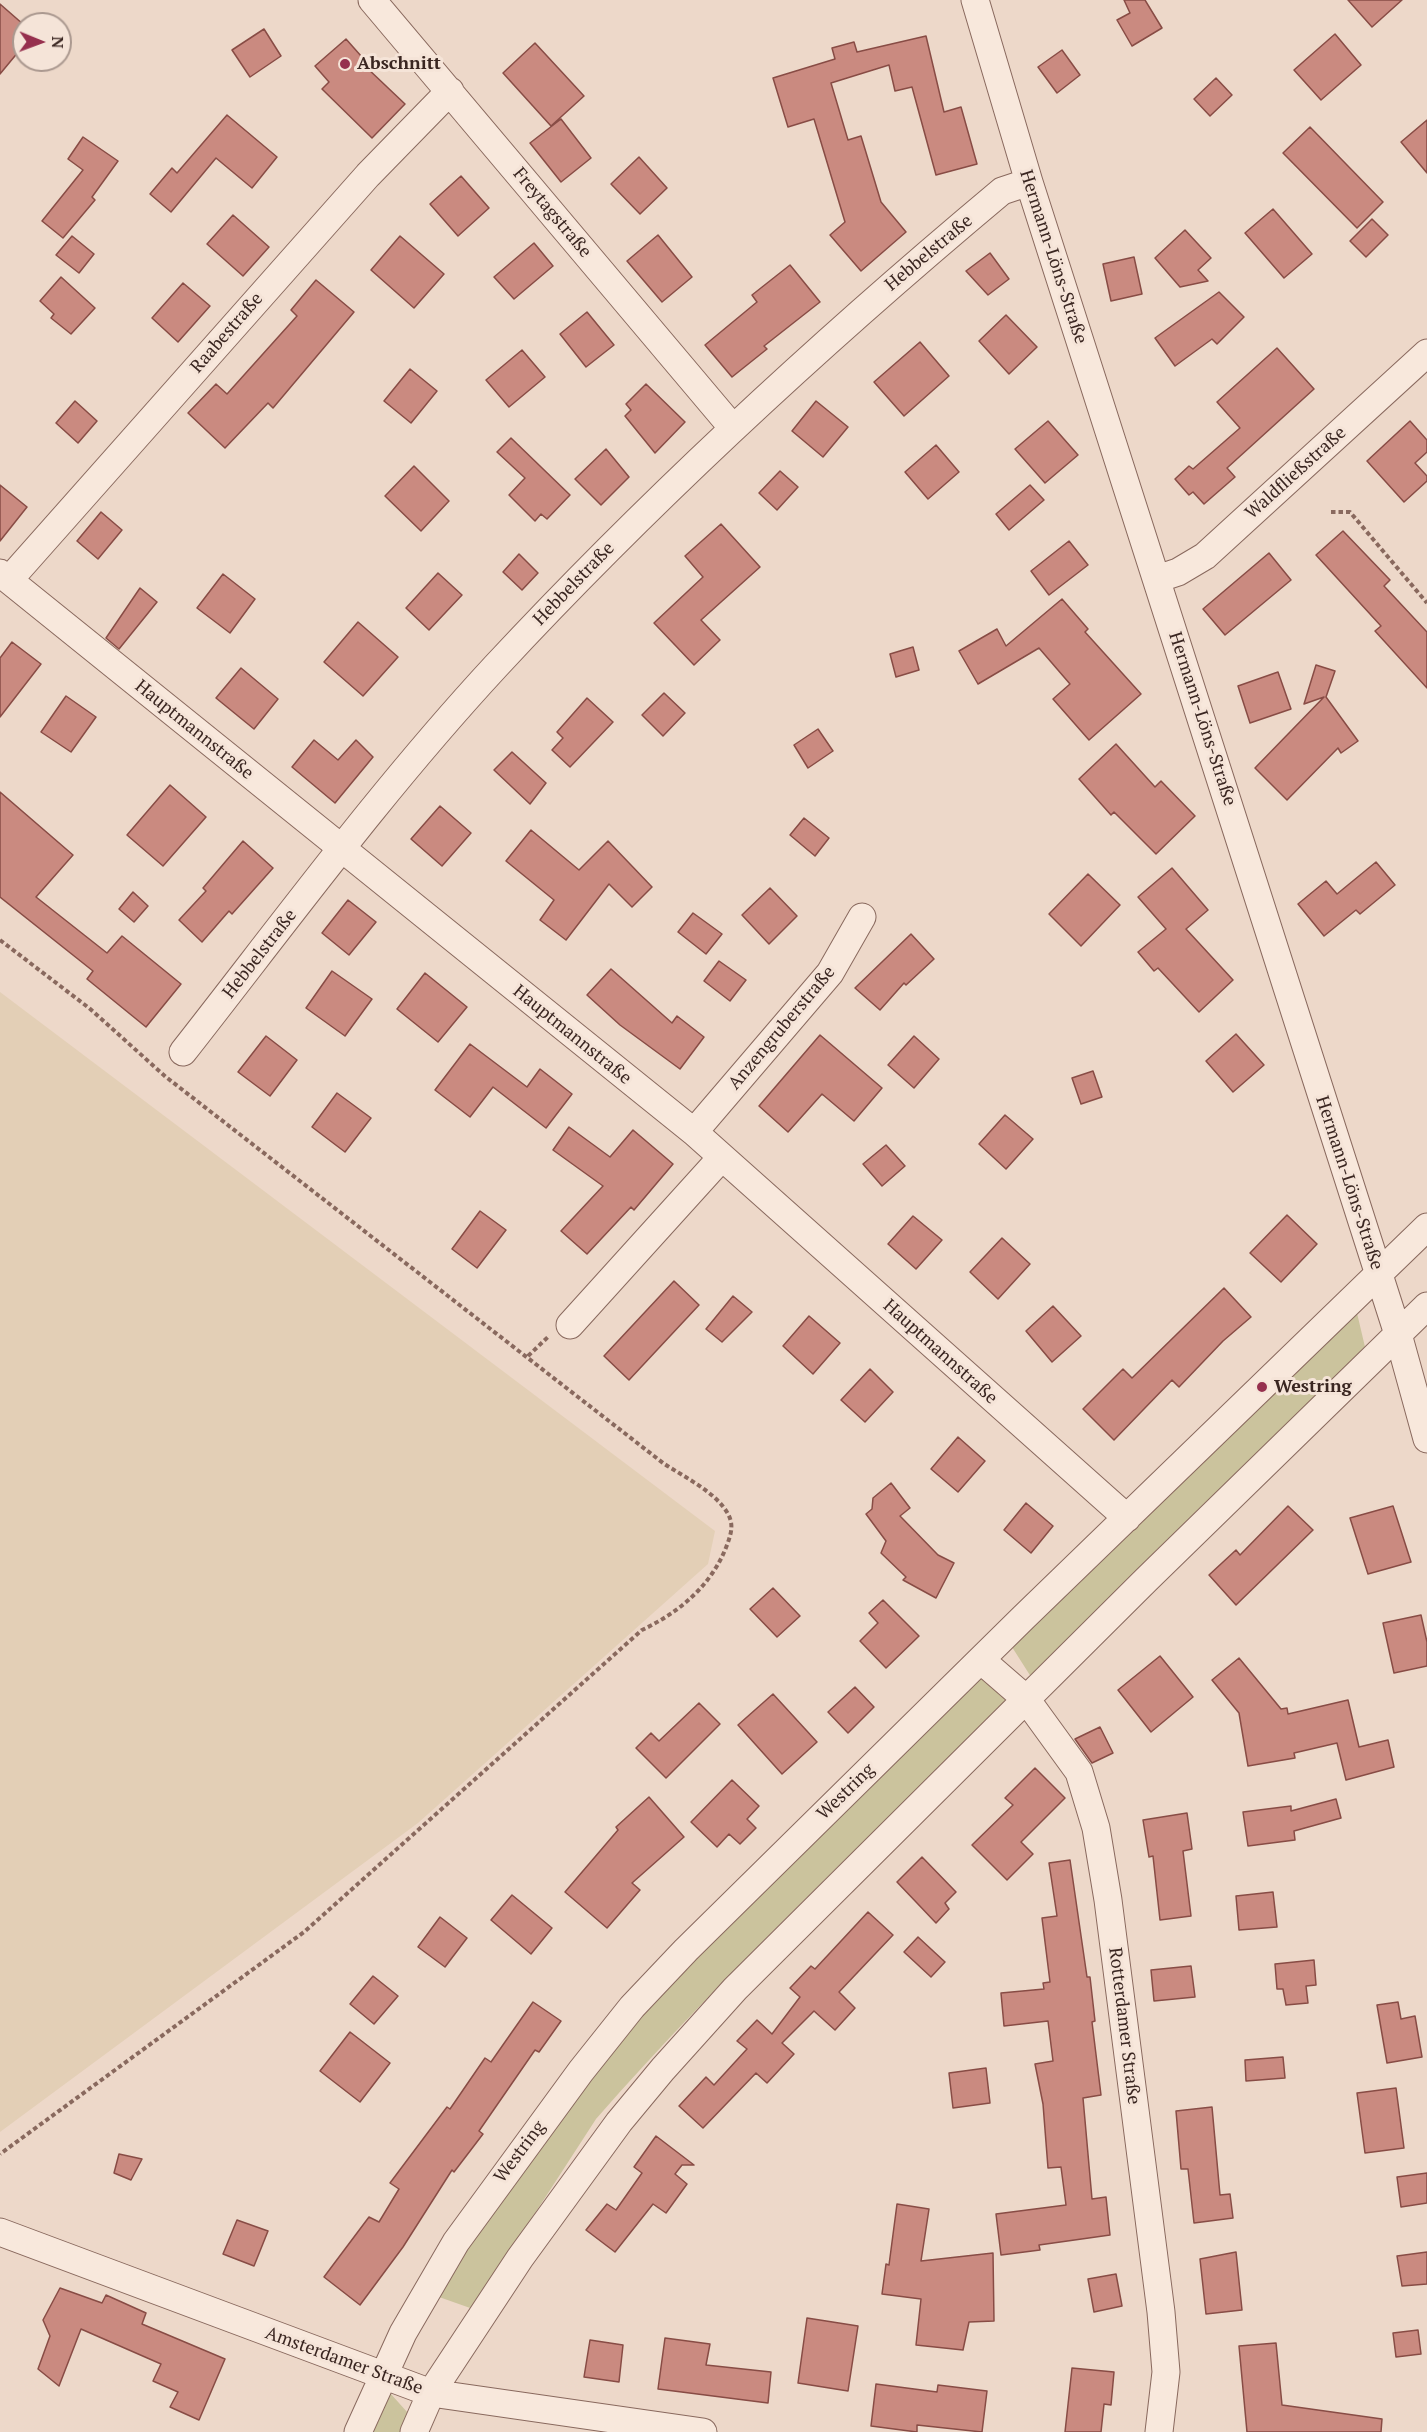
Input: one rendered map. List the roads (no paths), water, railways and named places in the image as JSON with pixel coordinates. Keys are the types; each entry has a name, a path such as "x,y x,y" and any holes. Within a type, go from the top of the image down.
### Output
{"street":[{"name":"Freytagstraße","path":"372,0 732,428"},
{"name":"Hermann-Löns-Straße","path":"975,0 1029,182 1398,1335 1427,1439"},
{"name":"Raabestraße","path":"4,577 368,175 450,91"},
{"name":"Hebbelstraße","path":"183,1052 341,850 494,668 618,538 732,428 859,311 1002,191 1029,182"},
{"name":"Waldfließstraße","path":"1157,579 1178,572 1205,556 1427,353"},
{"name":"Hauptmannstraße","path":"4,577 694,1132 1127,1518"},
{"name":"Anzengruberstraße","path":"694,1132 830,973 862,917"},
{"path":"570,1325 722,1157"},
{"name":"Westring","path":"358,2432 419,2303 456,2242 528,2141 632,2007 686,1950 981,1659 1427,1227"},
{"path":"414,2432 431,2393 520,2258 619,2122 663,2069 735,1989 1026,1699 1427,1306"},
{"name":"Rotterdamer Straße","path":"981,1659 1026,1699 1079,1772 1096,1828 1108,1900 1161,2312 1166,2372 1159,2432"},
{"name":"Amsterdamer Straße","path":"0,2232 431,2393 703,2432"}],"place":[{"name":"Abschnitt","path":"345,64"},
{"name":"Westring","path":"1262,1387"}]}
